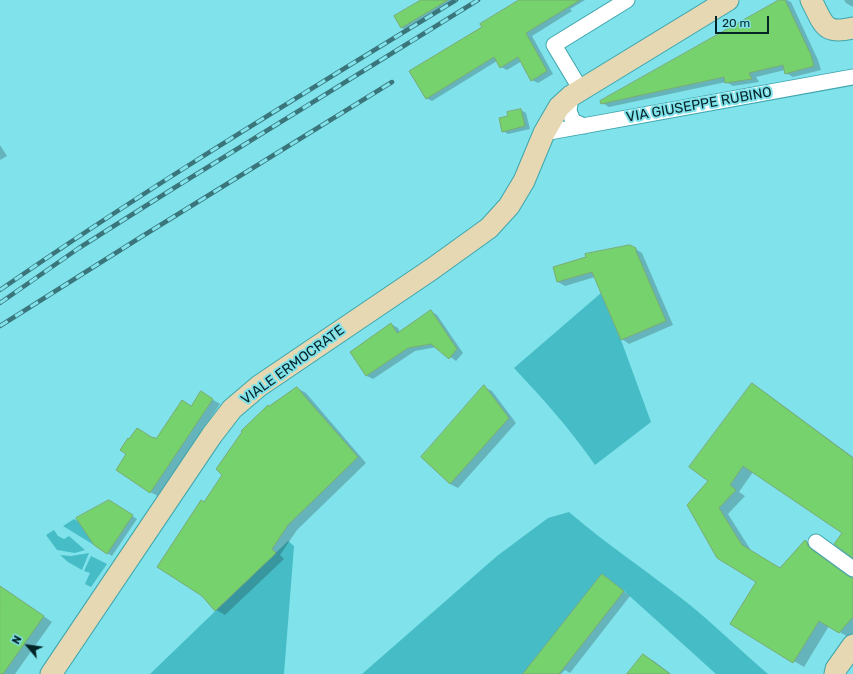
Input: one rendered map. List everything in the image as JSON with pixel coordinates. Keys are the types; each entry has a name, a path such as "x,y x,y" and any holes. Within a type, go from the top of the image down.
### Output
{"main road":[{"name":"VIALE ERMOCRATE","path":"51,674 199,454 232,409 259,386 432,269 489,228 510,206 524,181 544,133 559,107 576,93 728,0"},
{"path":"811,0 824,25 830,29 839,31 853,28"},
{"path":"835,674 836,669 853,645"}],"street":[{"path":"584,126 573,121 569,111 576,93 554,45 627,0"},
{"name":"VIA GIUSEPPE RUBINO","path":"544,133 853,77"},
{"path":"816,542 853,569"}],"shaded area":[{"path":"601,293 621,340 651,422 595,465 576,439 536,391 514,368"},
{"path":"569,512 597,535 685,601 768,674 716,674 624,591 602,574 523,674 362,674 497,556 548,518"},
{"path":"74,519 79,522 94,545 63,526"},
{"path":"54,530 58,536 64,539 69,536 85,550 75,553 57,550 46,535"},
{"path":"288,541 294,546 284,674 150,674"},
{"path":"89,553 82,570 68,562 60,555 71,556"},
{"path":"91,556 107,564 91,587 85,584 90,573 84,571"}],"building":[{"path":"421,0 448,0 401,28 394,16"},
{"path":"519,0 580,0 526,33 547,71 531,81 518,57 500,68 494,57 426,99 409,71 482,27 480,24"},
{"path":"779,0 785,0 811,55 814,66 785,74 783,65 749,73 752,79 725,83 724,77 601,104 600,101"},
{"path":"521,109 525,126 502,132 499,118 508,116 507,112"},
{"path":"630,245 636,248 666,321 621,340 592,272 557,282 553,267 586,257 585,254"},
{"path":"431,310 457,349 449,359 431,344 408,348 366,376 350,352 391,323 397,333"},
{"path":"752,383 853,458 853,558 834,544 842,533 743,466 730,485 736,490 719,508 742,545 780,568 805,540 811,549 853,578 853,617 839,633 819,621 793,663 730,624 756,582 717,558 687,505 708,481 689,467"},
{"path":"484,385 509,418 450,484 421,457"},
{"path":"297,387 358,457 288,525 272,549 276,553 215,611 202,596 157,567 201,500 204,502 222,475 216,469 242,432 241,431 268,405 269,406"},
{"path":"201,391 213,399 150,493 116,470 126,454 120,450 137,428 156,439 182,400 191,406"},
{"path":"109,500 133,515 107,554 94,545 76,518"},
{"path":"602,574 624,591 559,674 523,674"},
{"path":"0,586 44,616 3,674 0,674"},
{"path":"643,654 670,674 627,674"}],"railway":[{"path":"0,290 112,214 456,0"},
{"path":"0,303 79,248 478,0"},
{"path":"0,326 392,82"}]}
